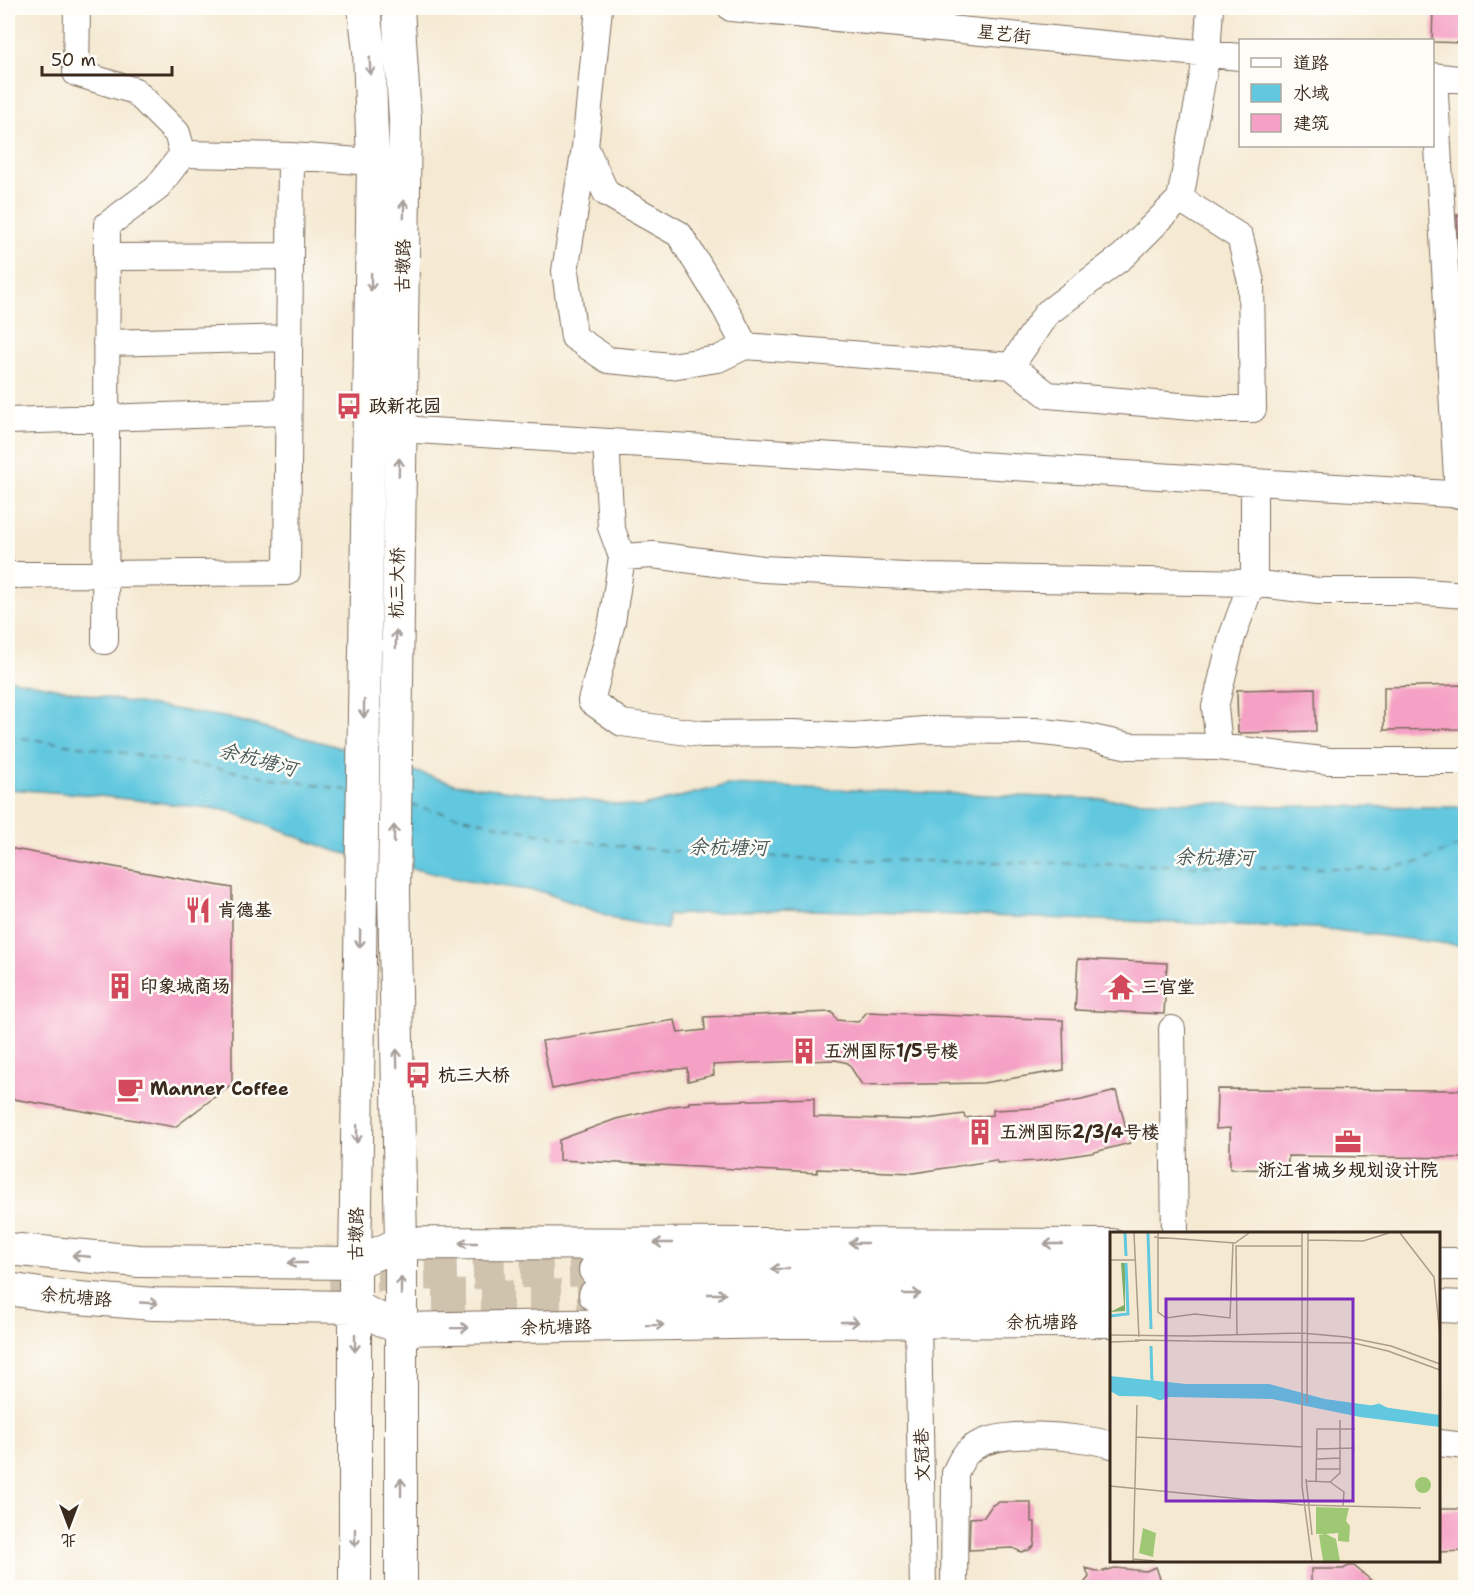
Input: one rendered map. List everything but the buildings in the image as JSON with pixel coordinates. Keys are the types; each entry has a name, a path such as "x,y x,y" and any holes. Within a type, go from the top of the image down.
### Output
{"main road":[{"name":"古墩路","path":"364,8 369,51 373,162 367,525"},
{"name":"古墩路","path":"398,8 405,119 398,525"},
{"name":"杭三大桥","path":"360,881 367,525"},
{"name":"杭三大桥","path":"398,525 394,892 401,1243"},
{"name":"古墩路","path":"355,1587 355,1263 360,881"},
{"path":"401,1243 401,1587"},
{"path":"8,1249 139,1261 355,1263 401,1243 1110,1245"},
{"path":"1440,1264 1466,1264"},
{"name":"余杭塘路","path":"1110,1267 595,1282 1110,1295"},
{"name":"余杭塘路","path":"8,1289 54,1296 153,1304 355,1307 401,1329 1110,1321"},
{"path":"1440,1306 1466,1307"}],"street":[{"path":"77,8 76,73 135,91 177,133 183,154"},
{"path":"599,8 585,147 565,271 574,337 608,360 671,366 718,359 745,346 1011,366 1048,395 1216,409 1253,409 1251,282 1240,237 1180,199"},
{"name":"星艺街","path":"731,8 1239,57"},
{"path":"1011,366 1046,314 1123,256 1180,199 1207,54 1210,8"},
{"path":"1434,77 1466,80"},
{"path":"400,429 1462,495 1434,91"},
{"path":"585,147 606,193 679,234 725,308 745,346"},
{"path":"183,154 291,156 373,162"},
{"path":"105,641 107,225 156,189 183,154"},
{"path":"8,575 287,572 291,156"},
{"path":"107,257 290,256"},
{"path":"106,343 289,338"},
{"path":"8,421 288,412"},
{"path":"606,442 611,527 622,557 612,622 591,701 622,723 702,734 792,733 854,736 924,730 1035,731 1087,737 1129,746 1220,747 1329,760 1466,760"},
{"path":"1220,747 1215,707 1232,637 1254,576 1254,482"},
{"path":"622,557 653,555 763,569 926,577 1252,583 1318,591 1412,591 1466,595"},
{"path":"1172,1029 1175,1232"},
{"name":"文冠巷","path":"918,1322 923,1587"},
{"path":"954,1587 955,1473 971,1449 996,1439 1032,1434 1077,1438 1110,1445"},
{"path":"1440,1443 1466,1446"}],"water":[{"name":"余杭塘河","path":"8,679 229,718 335,746 455,784 640,807 727,785 1282,806 1465,807 1465,946 1318,928 787,909 668,915 667,929 617,919 543,892 467,881 335,851 226,810 81,794 8,789"}],"ferry route":[{"path":"8,736 347,790"},
{"path":"410,805 515,829 587,842 659,850 815,859 1382,869 1419,862 1466,843"}],"tunnel":[{"path":"329,1277 595,1270"},
{"path":"433,1296 595,1295"}],"place":[{"name":"政新花园","path":"349,406"},
{"name":"肯德基","path":"198,910"},
{"name":"印象城商场","path":"120,986"},
{"name":"三官堂","path":"1121,987"},
{"name":"五洲国际1/5号楼","path":"804,1051"},
{"name":"杭三大桥","path":"418,1075"},
{"name":"Manner Coffee","path":"130,1089"},
{"name":"五洲国际2/3/4号楼","path":"980,1132"},
{"name":"浙江省城乡规划设计院","path":"1348,1142"}]}
